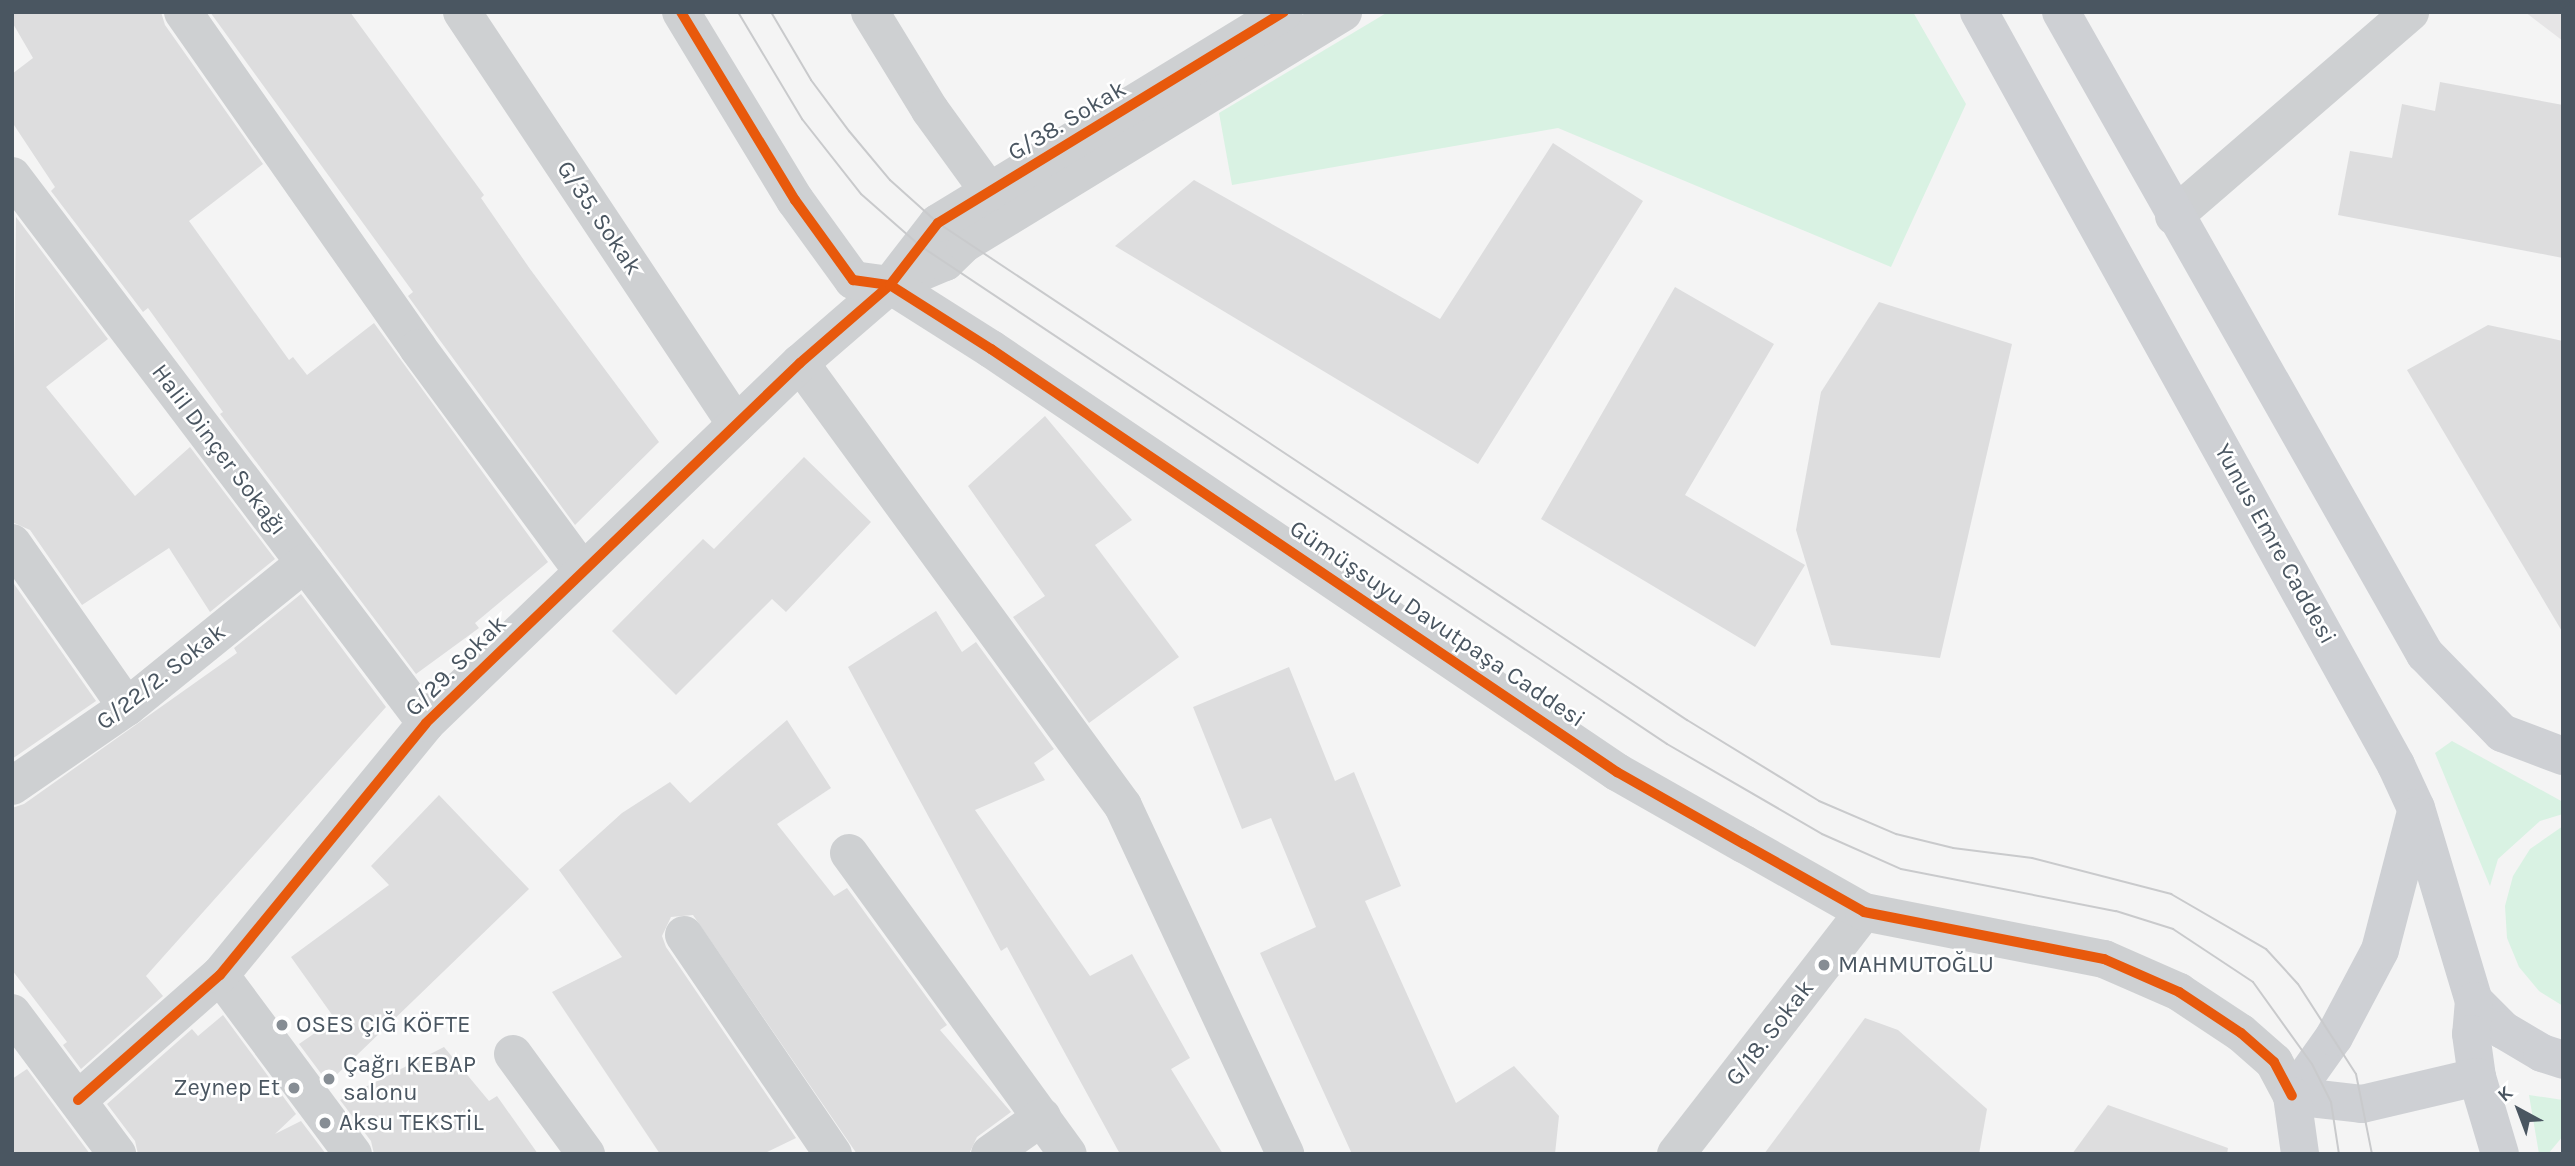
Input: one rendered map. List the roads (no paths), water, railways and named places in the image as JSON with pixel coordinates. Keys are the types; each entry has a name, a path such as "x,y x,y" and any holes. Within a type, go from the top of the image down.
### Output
{"main road":[{"name":"Yunus Emre Caddesi","path":"1979,12 2231,463 2416,808 2474,1001 2503,1030 2542,1053 2563,1060"},
{"path":"2061,12 2424,654 2502,733 2563,756"},
{"path":"2300,1154 2292,1096 2334,1037 2380,950 2416,808"},
{"path":"2474,1001 2471,1034 2477,1077 2500,1154"},
{"path":"2292,1096 2362,1104 2477,1077"}],"street":[{"path":"183,12 418,348 583,572"},
{"name":"G/35. Sokak","path":"462,12 736,424"},
{"name":"Gümüşsuyu Davutpaşa Caddesi","path":"681,12 829,250 853,280 890,285 991,349 1618,772 1864,912 2104,959 2179,992 2241,1033 2274,1062 2292,1096"},
{"path":"870,12 930,110 990,193"},
{"name":"G/38. Sokak","path":"890,285 938,223 1284,12"},
{"name":"G/38. Sokak","path":"890,285 945,262 965,243 1343,12"},
{"path":"2174,216 2410,12"},
{"name":"Halil Dinçer Sokağı","path":"12,176 426,723"},
{"name":"G/29. Sokak","path":"78,1100 220,975 426,723 800,363 890,285"},
{"path":"800,363 1123,806 1285,1154"},
{"path":"12,543 127,706"},
{"name":"G/22/2. Sokak","path":"12,786 127,706 305,564"},
{"path":"849,853 1068,1154"},
{"name":"G/18. Sokak","path":"1676,1154 1864,912"},
{"path":"684,935 833,1154"},
{"path":"220,975 353,1154"},
{"path":"19,1035 78,1100 117,1154"},
{"path":"513,1054 586,1154"},
{"path":"990,1154 1042,1117"}],"tram line":[{"path":"738,12 802,119 861,194 919,245 1667,744 1822,834 1901,869 2116,911 2173,929 2253,982 2312,1064 2331,1102 2339,1154"},
{"path":"771,12 811,80 849,131 890,180 938,223 1687,720 1819,801 1896,834 1953,848 2032,858 2171,894 2266,949 2298,984 2356,1074 2372,1154"}],"place":[{"name":"MAHMUTOĞLU","path":"1824,965"},
{"name":"OSES ÇIĞ KÖFTE","path":"282,1025"},
{"name":"Çağrı KEBAP salonu","path":"329,1079"},
{"name":"Zeynep Et","path":"294,1088"},
{"name":"Aksu TEKSTİL","path":"325,1123"}]}
